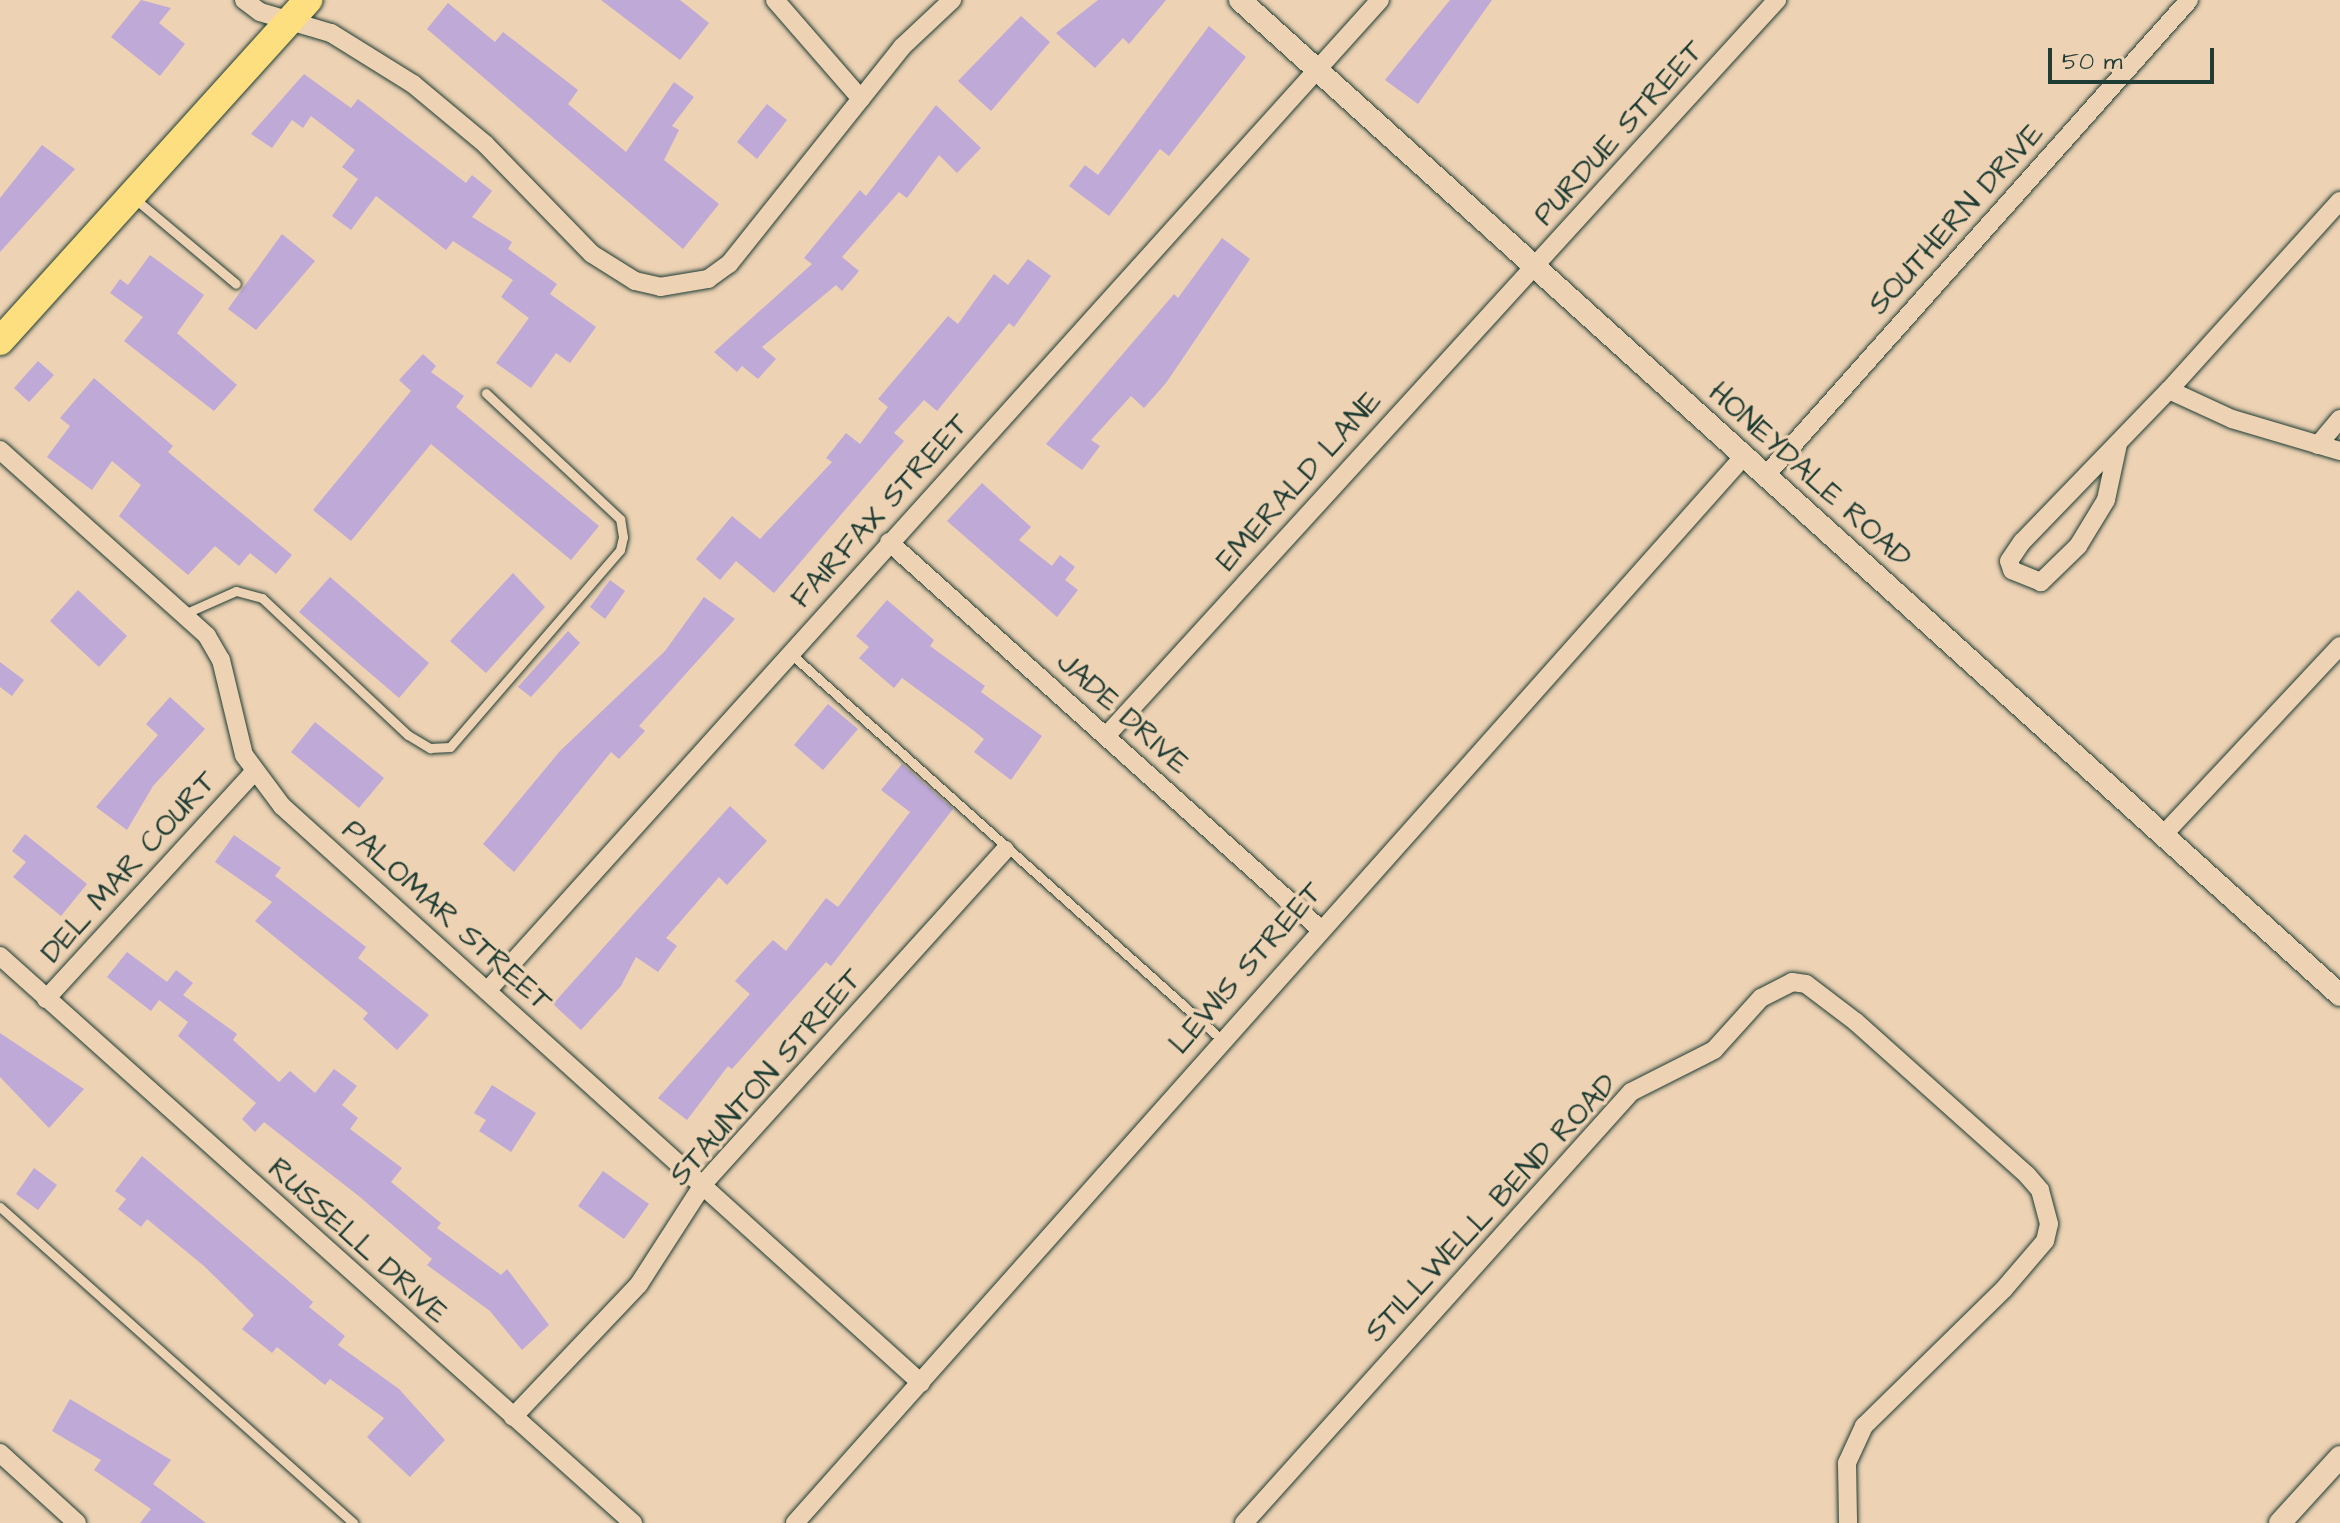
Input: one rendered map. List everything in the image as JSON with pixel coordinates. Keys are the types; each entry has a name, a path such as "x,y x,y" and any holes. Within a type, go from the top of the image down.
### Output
{"main road":[{"path":"0,341 300,10"}],"street":[{"path":"244,0 300,10 413,84 485,144 592,254 635,281 660,287 708,279 729,264 861,99 952,0"},
{"path":"775,0 861,99"},
{"name":"HONEYDALE ROAD","path":"1240,0 2340,995"},
{"name":"FAIRFAX STREET","path":"487,991 1380,0"},
{"name":"PURDUE STREET","path":"1533,265 1777,0"},
{"name":"SOUTHERN DRIVE","path":"1766,475 2189,0"},
{"path":"2118,444 2106,500 2078,546 2041,582 2012,570 2022,542 2169,390 2340,201"},
{"name":"EMERALD LANE","path":"1107,735 1533,265"},
{"path":"2169,390 2232,419 2340,451"},
{"path":"2318,445 2340,419"},
{"path":"0,450 184,614 221,660 254,772"},
{"name":"LEWIS STREET","path":"795,1523 1318,927 1744,456"},
{"name":"JADE DRIVE","path":"889,542 1318,927"},
{"path":"2163,835 2340,646"},
{"name":"PALOMAR STREET","path":"254,772 487,991 704,1183 921,1383"},
{"name":"DEL MAR COURT","path":"46,999 254,772"},
{"name":"STAUNTON STREET","path":"513,1417 639,1284 704,1183 1005,850"},
{"name":"RUSSELL DRIVE","path":"0,956 633,1523"},
{"name":"STILLWELL BEND ROAD","path":"1244,1523 1631,1092 1714,1050 1761,998 1792,982 1806,984 1856,1022 2027,1175 2049,1215 2045,1241 2004,1289 1864,1426 1847,1463 1848,1523"},
{"path":"0,1453 77,1523"},
{"path":"2280,1523 2340,1457"}],"lane":[{"path":"131,196 236,284"},
{"path":"184,614 236,591 262,598 408,735 430,748 450,747 620,550 623,537 620,519 486,393"},
{"path":"790,653 1005,850 1221,1039"},
{"path":"0,1207 353,1523"}],"building":[{"path":"141,0 171,8 159,23 185,44 160,76 111,37"},
{"path":"601,0 680,0 709,23 680,60"},
{"path":"1098,0 1166,0 1129,44 1123,38 1095,68 1056,33"},
{"path":"1450,0 1492,0 1418,104 1385,80"},
{"path":"448,3 495,42 503,32 578,90 568,104 626,152 674,82 694,97 672,126 679,130 664,160 719,204 683,249 427,29"},
{"path":"1021,16 1050,42 991,111 958,81"},
{"path":"1209,26 1246,57 1169,156 1160,149 1109,216 1069,186 1085,165 1098,175"},
{"path":"304,74 351,108 358,99 466,183 472,175 492,191 472,217 512,242 508,249 557,284 550,294 596,327 570,363 556,353 531,388 496,363 529,318 501,297 513,280 453,241 446,250 376,196 351,230 332,216 358,179 342,167 355,150 311,116 303,128 292,120 272,148 251,134"},
{"path":"767,104 787,120 757,159 737,142"},
{"path":"936,105 981,148 957,173 939,155 907,198 899,192 842,257 859,271 842,291 836,285 762,347 776,359 758,379 742,366 737,372 714,352 812,264 804,258 860,190 866,196"},
{"path":"42,145 75,169 0,252 0,198"},
{"path":"282,234 315,261 256,330 228,309"},
{"path":"1222,238 1250,259 1166,383 1144,408 1131,396 1091,440 1100,446 1082,470 1046,444 1174,294 1178,298"},
{"path":"150,255 204,295 177,333 237,385 214,411 124,341 143,317 110,293 120,279 128,285"},
{"path":"1028,259 1051,276 1014,327 1009,323 937,411 924,400 894,433 904,441 774,593 736,561 720,580 696,559 732,516 760,539 832,462 826,458 846,433 860,444 888,407 878,399 948,316 958,324 994,274 1008,285"},
{"path":"423,354 436,366 431,372 464,396 456,407 599,526 571,560 431,444 351,541 313,510 411,391 399,380"},
{"path":"38,361 54,375 29,402 14,388"},
{"path":"94,378 173,446 168,452 292,555 276,574 250,553 239,566 215,546 188,575 119,516 141,485 112,461 92,490 47,457 70,426 60,418"},
{"path":"982,483 1031,527 1019,540 1052,566 1060,555 1075,567 1065,580 1078,590 1057,617 947,521"},
{"path":"513,573 545,607 486,673 450,641"},
{"path":"330,577 429,663 399,698 299,612"},
{"path":"610,580 625,591 605,619 590,607"},
{"path":"78,590 127,636 99,667 50,621"},
{"path":"704,597 735,619 639,726 645,731 619,759 611,752 514,872 483,844 560,751 665,651"},
{"path":"887,600 934,640 930,646 985,686 981,692 1042,736 1011,780 974,752 984,739 973,730 902,678 894,688 859,658 869,647 856,636"},
{"path":"568,631 580,643 531,697 518,687"},
{"path":"0,662 24,680 12,696 0,687"},
{"path":"170,697 205,729 153,786 127,830 96,807 158,735 146,724"},
{"path":"828,704 858,729 823,770 794,745"},
{"path":"315,722 384,778 359,808 291,752"},
{"path":"902,764 953,809 831,966 826,962 732,1069 728,1066 687,1120 658,1098 750,994 735,981 773,940 786,951 826,898 838,907 910,812 881,790"},
{"path":"730,806 767,841 727,885 719,877 666,938 677,946 658,972 636,957 621,986 581,1030 553,1004"},
{"path":"25,834 87,884 61,916 13,877 26,862 12,851"},
{"path":"234,835 281,868 275,876 366,947 358,958 429,1015 397,1050 363,1019 368,1013 255,921 272,902 215,862"},
{"path":"127,952 167,982 176,970 193,983 183,995 237,1034 233,1040 279,1082 290,1071 315,1093 334,1069 357,1086 342,1105 358,1118 350,1129 402,1168 391,1182 441,1223 437,1228 501,1275 507,1269 549,1325 522,1350 490,1311 427,1265 432,1259 360,1197 264,1122 255,1132 242,1119 256,1103 178,1036 188,1022 159,1000 151,1011 107,977"},
{"path":"0,1033 84,1089 49,1128 0,1077"},
{"path":"492,1085 536,1113 511,1152 479,1131 486,1120 474,1113"},
{"path":"142,1156 313,1302 309,1307 345,1336 338,1345 399,1389 445,1440 410,1477 367,1437 384,1418 330,1379 325,1385 277,1347 272,1353 242,1329 254,1315 204,1266 147,1219 141,1227 118,1209 126,1199 115,1191"},
{"path":"34,1168 57,1185 38,1210 16,1194"},
{"path":"603,1171 649,1204 624,1239 578,1206"},
{"path":"70,1399 171,1460 153,1484 206,1523 140,1523 151,1509 94,1470 101,1460 52,1431"}]}
